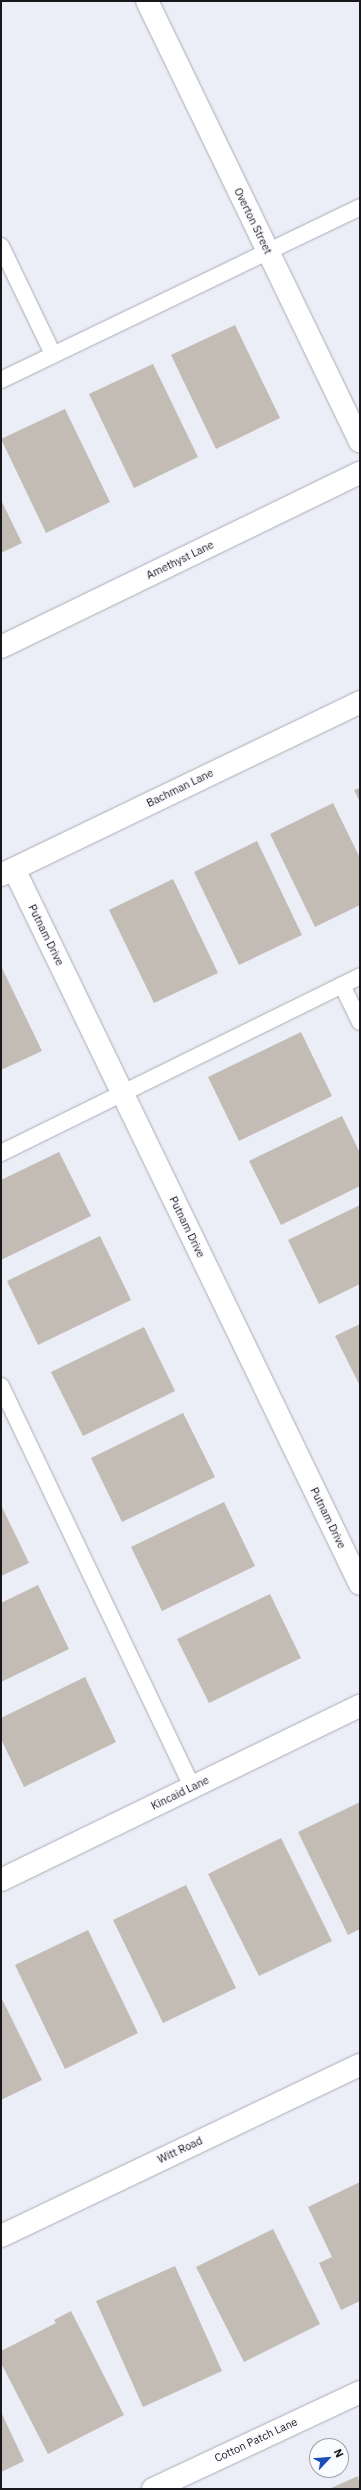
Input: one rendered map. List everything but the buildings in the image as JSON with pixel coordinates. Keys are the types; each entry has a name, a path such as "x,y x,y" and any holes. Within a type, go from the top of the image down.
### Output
{"street":[{"name":"Overton Street","path":"147,1 360,441"},
{"name":"Amethyst Lane","path":"1,647 360,473"},
{"name":"Bachman Lane","path":"8,872 360,702"},
{"name":"Putnam Drive","path":"8,872 122,1093 360,1584"},
{"name":"Kincaid Lane","path":"1,1880 360,1706"},
{"name":"Witt Road","path":"1,2236 360,2065"},
{"name":"Cotton Patch Lane","path":"153,2489 360,2392"}],"lane":[{"path":"1,380 360,207"},
{"path":"1,246 54,354"},
{"path":"1,1152 360,976"},
{"path":"342,985 360,1022"},
{"path":"1,1386 192,1787"}]}
